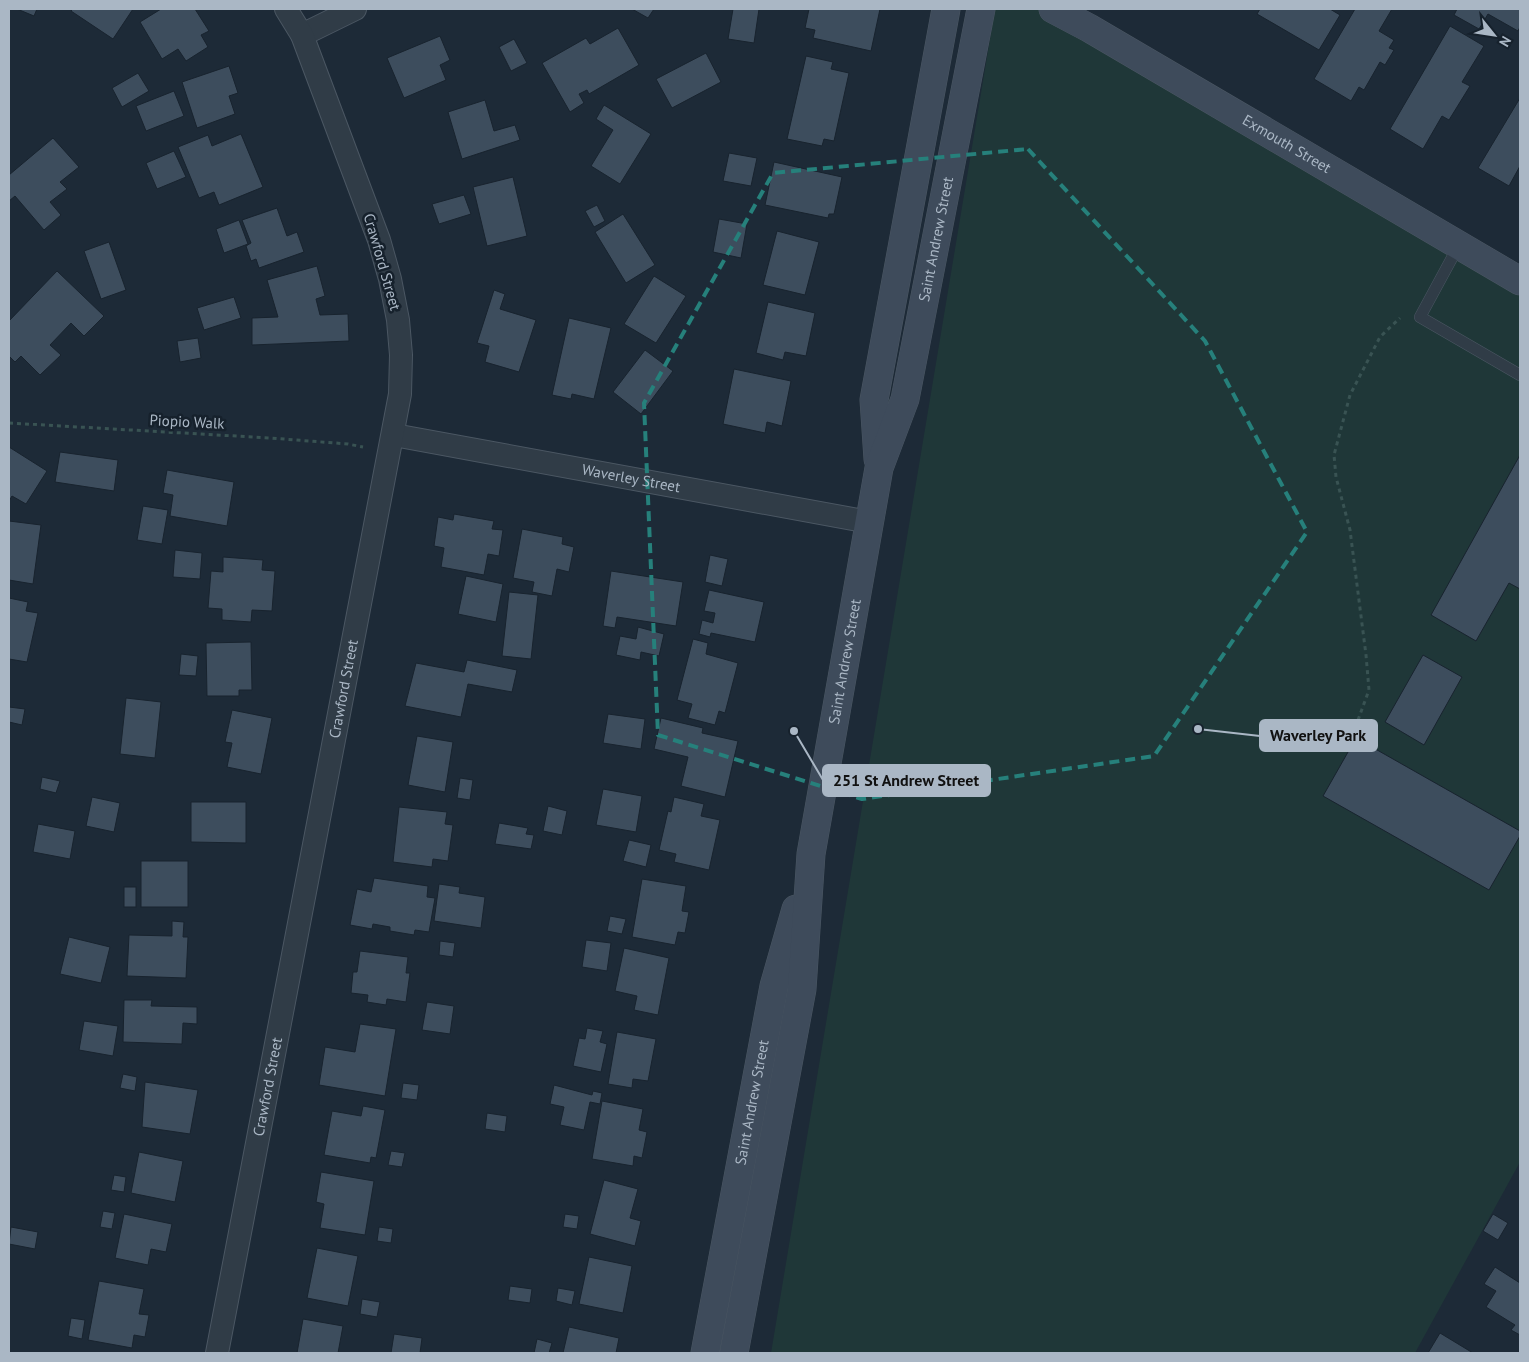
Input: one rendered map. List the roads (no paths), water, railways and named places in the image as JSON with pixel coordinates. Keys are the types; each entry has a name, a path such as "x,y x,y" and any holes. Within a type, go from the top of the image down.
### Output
{"street":[{"name":"Crawford Street","path":"217,1353 394,435 400,394 401,355 398,320 390,278 379,240 302,35 286,9"},
{"path":"302,35 355,9"},
{"name":"Saint Andrew Street","path":"879,468 874,400 946,9"},
{"name":"Saint Andrew Street","path":"734,1353 802,989 812,854 869,522 879,468 905,400 981,9"},
{"name":"Exmouth Street","path":"1053,9 1089,28 1520,281"},
{"name":"Waverley Street","path":"394,435 869,522"},
{"name":"Saint Andrew Street","path":"705,1353 774,986 812,854"}],"lane":[{"path":"1459,245 1420,317 1520,375"}],"place":[{"name":"Waverley Park","path":"1198,729"},
{"name":"251 St Andrew Street","path":"794,731"}]}
